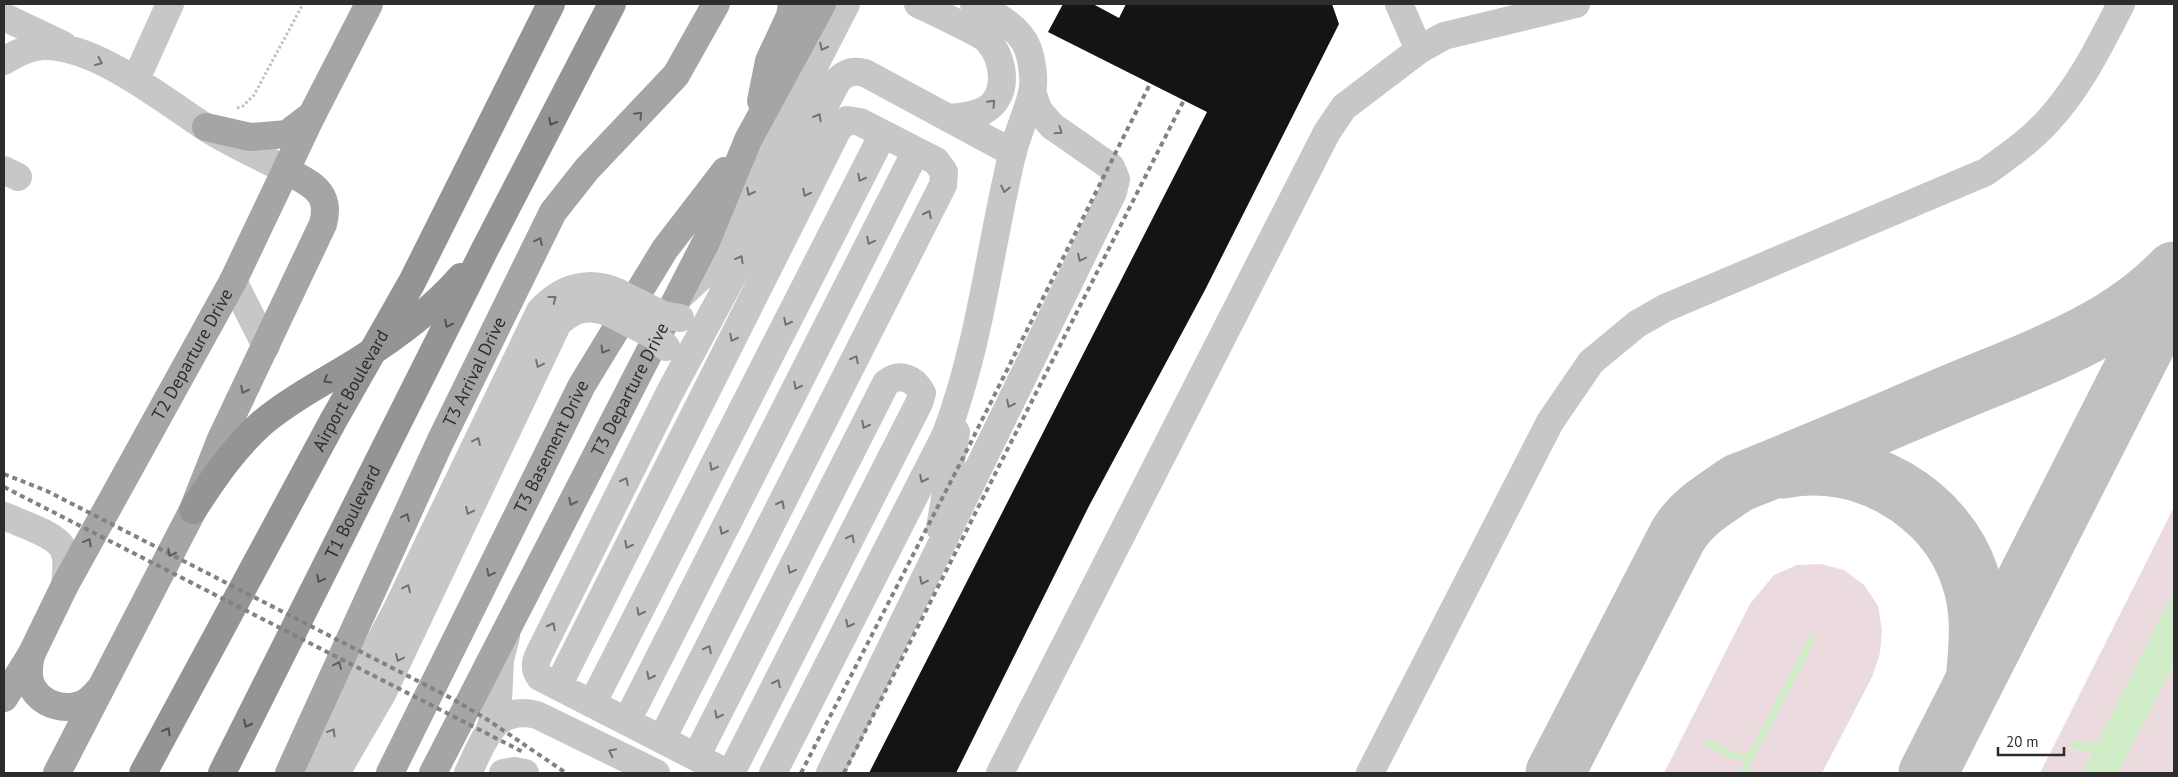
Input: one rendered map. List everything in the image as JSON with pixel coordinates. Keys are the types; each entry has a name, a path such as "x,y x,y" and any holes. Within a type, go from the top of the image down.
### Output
{"highway":[{"name":"Airport Boulevard","path":"143,773 333,421 412,282 551,4"},
{"path":"193,510 220,470 262,424 296,399 361,359 424,315 444,296 485,249 612,4"},
{"name":"T1 Boulevard","path":"222,773 485,249"}],"main road":[{"name":"T2 Departure Drive","path":"4,698 31,655 65,585 233,281 312,116 369,4"},
{"name":"T3 Arrival Drive","path":"289,773 440,442 553,212 587,169 676,75 716,4"},
{"path":"752,134 769,61 790,16 792,4"},
{"name":"T3 Departure Drive","path":"433,773 677,310 752,134 822,4"},
{"path":"206,127 250,137 287,134 312,116"},
{"name":"T3 Basement Drive","path":"390,773 582,385 665,249 752,134"},
{"path":"57,773 193,510 221,439 323,224 326,215 326,205 323,196 318,190 286,170"},
{"path":"31,655 30,683 37,695 48,703 64,708 76,706 89,700 102,688"}],"lane":[{"path":"136,79 170,4"},
{"path":"336,773 382,694 558,323 578,309 613,302 663,315 677,310 716,257 846,4"},
{"path":"918,4 988,41 999,60 1002,88 996,101 985,110 966,116 948,118"},
{"path":"935,557 966,374 1012,153 1032,92 1032,70 1028,48 1021,37 999,16 974,4"},
{"path":"1399,4 1419,50"},
{"path":"1000,773 1326,132 1344,107 1419,50 1444,36 1576,4"},
{"path":"1370,773 1550,422 1591,362 1631,329 1665,308 1986,172 2024,144 2049,120 2088,68 2121,4"},
{"path":"4,17 136,79 206,127 286,170"},
{"path":"4,61 16,53 42,46 73,50"},
{"path":"696,757 886,382 894,377 903,377 918,385 922,393 919,403 729,773 696,757 540,677 536,671 535,663 669,394 726,285 838,80 845,74 856,71 865,74 1012,153"},
{"path":"830,773 1113,192 1116,179 1111,166 1052,126 1039,111 1032,92"},
{"path":"558,686 838,129 847,120 860,122 884,134 936,161 944,172 943,185 662,739"},
{"path":"592,704 884,134"},
{"path":"627,721 916,151"},
{"path":"233,281 266,346"},
{"path":"677,310 694,316 704,310 726,285"},
{"path":"306,773 338,721 396,611 540,311 558,294 582,286 596,286 666,347 674,364 669,394"},
{"path":"773,773 946,434 966,374"},
{"path":"4,516 51,537 62,546 66,556 65,585"},
{"path":"468,773 490,729 498,702 500,660 506,640 506,632"},
{"path":"490,729 501,718 511,714 524,712 537,715 656,773"},
{"path":"503,773 514,771 525,773"}],"shaded area":[{"path":"2174,507 2174,592 2099,741 2090,744 2073,741 2070,749 2093,753 2083,773 2040,773"},
{"path":"1821,564 1844,570 1864,585 1878,606 1882,630 1880,653 1872,677 1822,773 1664,773 1750,604 1774,575 1797,565"},
{"path":"2174,592 2174,664 2119,773 2083,773 2093,753 2070,749 2073,741 2090,744 2099,741"},
{"path":"2174,664 2174,773 2119,773"}],"building":[{"path":"1063,4 1093,4 1119,18 1126,4 1332,4 1339,24 1205,290 1089,506 956,773 869,773 1207,112 1048,32"}],"waterway":[{"path":"1743,773 1812,640"},
{"path":"1709,744 1737,757 1743,758 1754,753"}],"taxiway":[{"path":"1555,773 1677,537 1696,513 1738,483 2069,344 2125,312 2174,271"},
{"path":"1928,773 2174,289"},
{"path":"1784,469 1813,466 1842,469 1870,476 1896,489 1921,506 1942,526 1958,550 1974,589 1978,612 1976,671"}],"railway":[{"path":"801,773 970,444 1150,84"},
{"path":"844,773 1184,100"},
{"path":"4,474 47,491 451,698 488,720 566,773"},
{"path":"4,487 525,753"}]}
